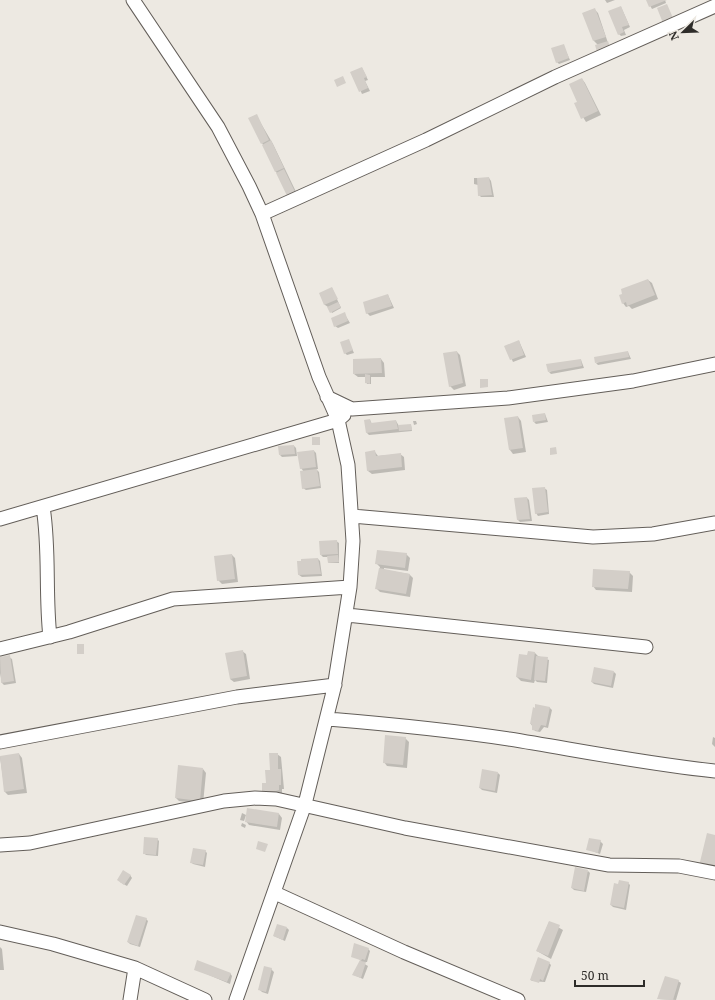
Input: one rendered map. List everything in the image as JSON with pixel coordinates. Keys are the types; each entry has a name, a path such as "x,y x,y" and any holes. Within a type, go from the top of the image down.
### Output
{"street":[{"path":"134,0 218,127 235,156 262,214 327,397 338,420 348,465 352,516 350,587 347,614 328,719 305,804 275,893 236,1000"},
{"path":"262,214 426,140 555,77 715,6"},
{"path":"327,397 352,409 508,398 633,381 715,364"},
{"path":"0,519 338,420 352,409"},
{"path":"43,507 47,533 47,610 50,637"},
{"path":"352,516 593,537 653,534 715,523"},
{"path":"0,649 50,637 173,599 350,587"},
{"path":"347,614 646,647"},
{"path":"0,742 237,697 335,685"},
{"path":"328,719 409,726 485,736 614,757 715,771"},
{"path":"0,845 30,843 224,802 255,798 276,799 305,804 405,828 609,865 680,866 715,873"},
{"path":"275,893 404,952 518,1000"},
{"path":"0,932 53,944 135,968 206,1000"},
{"path":"130,1000 135,968"}],"building":[{"path":"646,0 667,0 649,7"},
{"path":"667,4 673,18 663,23 657,8"},
{"path":"621,6 629,25 622,27 624,32 618,35 608,11"},
{"path":"595,8 606,37 593,41 582,13"},
{"path":"608,41 610,47 597,52 595,45"},
{"path":"564,44 569,58 556,63 551,48"},
{"path":"362,67 367,77 364,78 368,88 359,92 350,72"},
{"path":"343,76 346,83 337,87 334,80"},
{"path":"582,78 598,111 581,119 574,103 577,102 569,84"},
{"path":"257,114 269,140 261,144 248,118"},
{"path":"271,140 284,168 275,172 262,145"},
{"path":"284,169 297,196 289,200 276,173"},
{"path":"489,177 492,195 478,196 477,178"},
{"path":"648,279 655,295 627,306 626,302 622,304 619,295 622,294 621,289"},
{"path":"332,287 338,299 324,305 319,293"},
{"path":"388,294 392,306 366,314 363,302"},
{"path":"338,302 341,307 330,313 327,307"},
{"path":"345,312 348,321 334,327 331,318"},
{"path":"349,339 353,350 344,354 340,342"},
{"path":"519,340 524,355 510,360 504,346"},
{"path":"457,351 463,383 449,387 443,353"},
{"path":"628,351 629,357 595,363 594,357"},
{"path":"381,358 382,373 353,374 353,359"},
{"path":"581,359 582,366 548,372 546,364"},
{"path":"365,374 370,375 370,384 365,383"},
{"path":"480,379 488,379 488,387 480,388"},
{"path":"545,413 546,420 533,422 532,415"},
{"path":"518,416 523,448 509,450 504,418"},
{"path":"370,419 371,423 396,420 398,429 366,433 364,420"},
{"path":"411,424 412,430 399,431 398,425"},
{"path":"312,437 320,437 320,445 312,445"},
{"path":"294,445 295,454 279,455 278,446"},
{"path":"556,447 557,454 550,455 550,448"},
{"path":"314,450 316,467 300,469 297,452"},
{"path":"375,450 376,456 401,453 402,467 367,471 365,452"},
{"path":"317,469 320,486 302,489 300,471"},
{"path":"545,487 548,512 535,514 532,488"},
{"path":"527,497 530,519 517,520 514,498"},
{"path":"337,540 338,554 320,555 319,541"},
{"path":"377,550 407,553 405,568 375,564"},
{"path":"232,554 235,579 217,581 214,556"},
{"path":"338,555 339,562 328,563 327,556"},
{"path":"318,558 321,574 298,575 297,561 301,561 301,559"},
{"path":"379,568 410,574 406,594 375,589"},
{"path":"593,569 630,571 628,589 592,587"},
{"path":"77,644 84,644 84,654 77,654"},
{"path":"243,650 247,676 230,679 225,653"},
{"path":"528,651 535,652 531,680 516,677 519,654 527,655"},
{"path":"10,655 14,681 1,683 0,657"},
{"path":"536,656 548,657 545,681 534,680"},
{"path":"594,667 614,671 611,686 591,682"},
{"path":"535,704 550,707 546,726 541,725 538,731 532,730 532,724 530,724 533,707 535,708"},
{"path":"385,735 406,737 403,765 383,763"},
{"path":"19,753 24,789 4,792 0,756"},
{"path":"269,753 278,753 278,769 281,769 281,785 279,785 279,790 276,791 262,791 262,783 266,783 265,770 270,770"},
{"path":"178,765 203,768 200,801 175,798"},
{"path":"482,769 498,772 495,791 479,788"},
{"path":"247,808 279,813 277,827 245,822"},
{"path":"707,833 715,835 715,870 699,866"},
{"path":"144,837 158,838 156,855 143,854"},
{"path":"589,838 601,840 598,853 586,850"},
{"path":"258,841 268,844 265,852 256,849"},
{"path":"193,848 206,850 203,865 190,863"},
{"path":"575,867 588,870 584,891 571,888"},
{"path":"123,870 131,875 124,885 117,880"},
{"path":"619,880 629,882 624,908 610,905 614,883 618,884"},
{"path":"136,915 147,918 138,946 127,942"},
{"path":"549,921 560,925 548,956 536,951"},
{"path":"277,924 287,927 283,940 273,936"},
{"path":"354,943 369,948 365,960 362,959 361,961 366,962 361,978 352,975 360,960 351,957"},
{"path":"538,957 550,962 543,981 540,979 539,983 530,980"},
{"path":"197,960 231,973 227,982 194,970"},
{"path":"264,966 272,968 266,992 258,990"},
{"path":"665,976 679,980 673,1000 657,999"}]}
